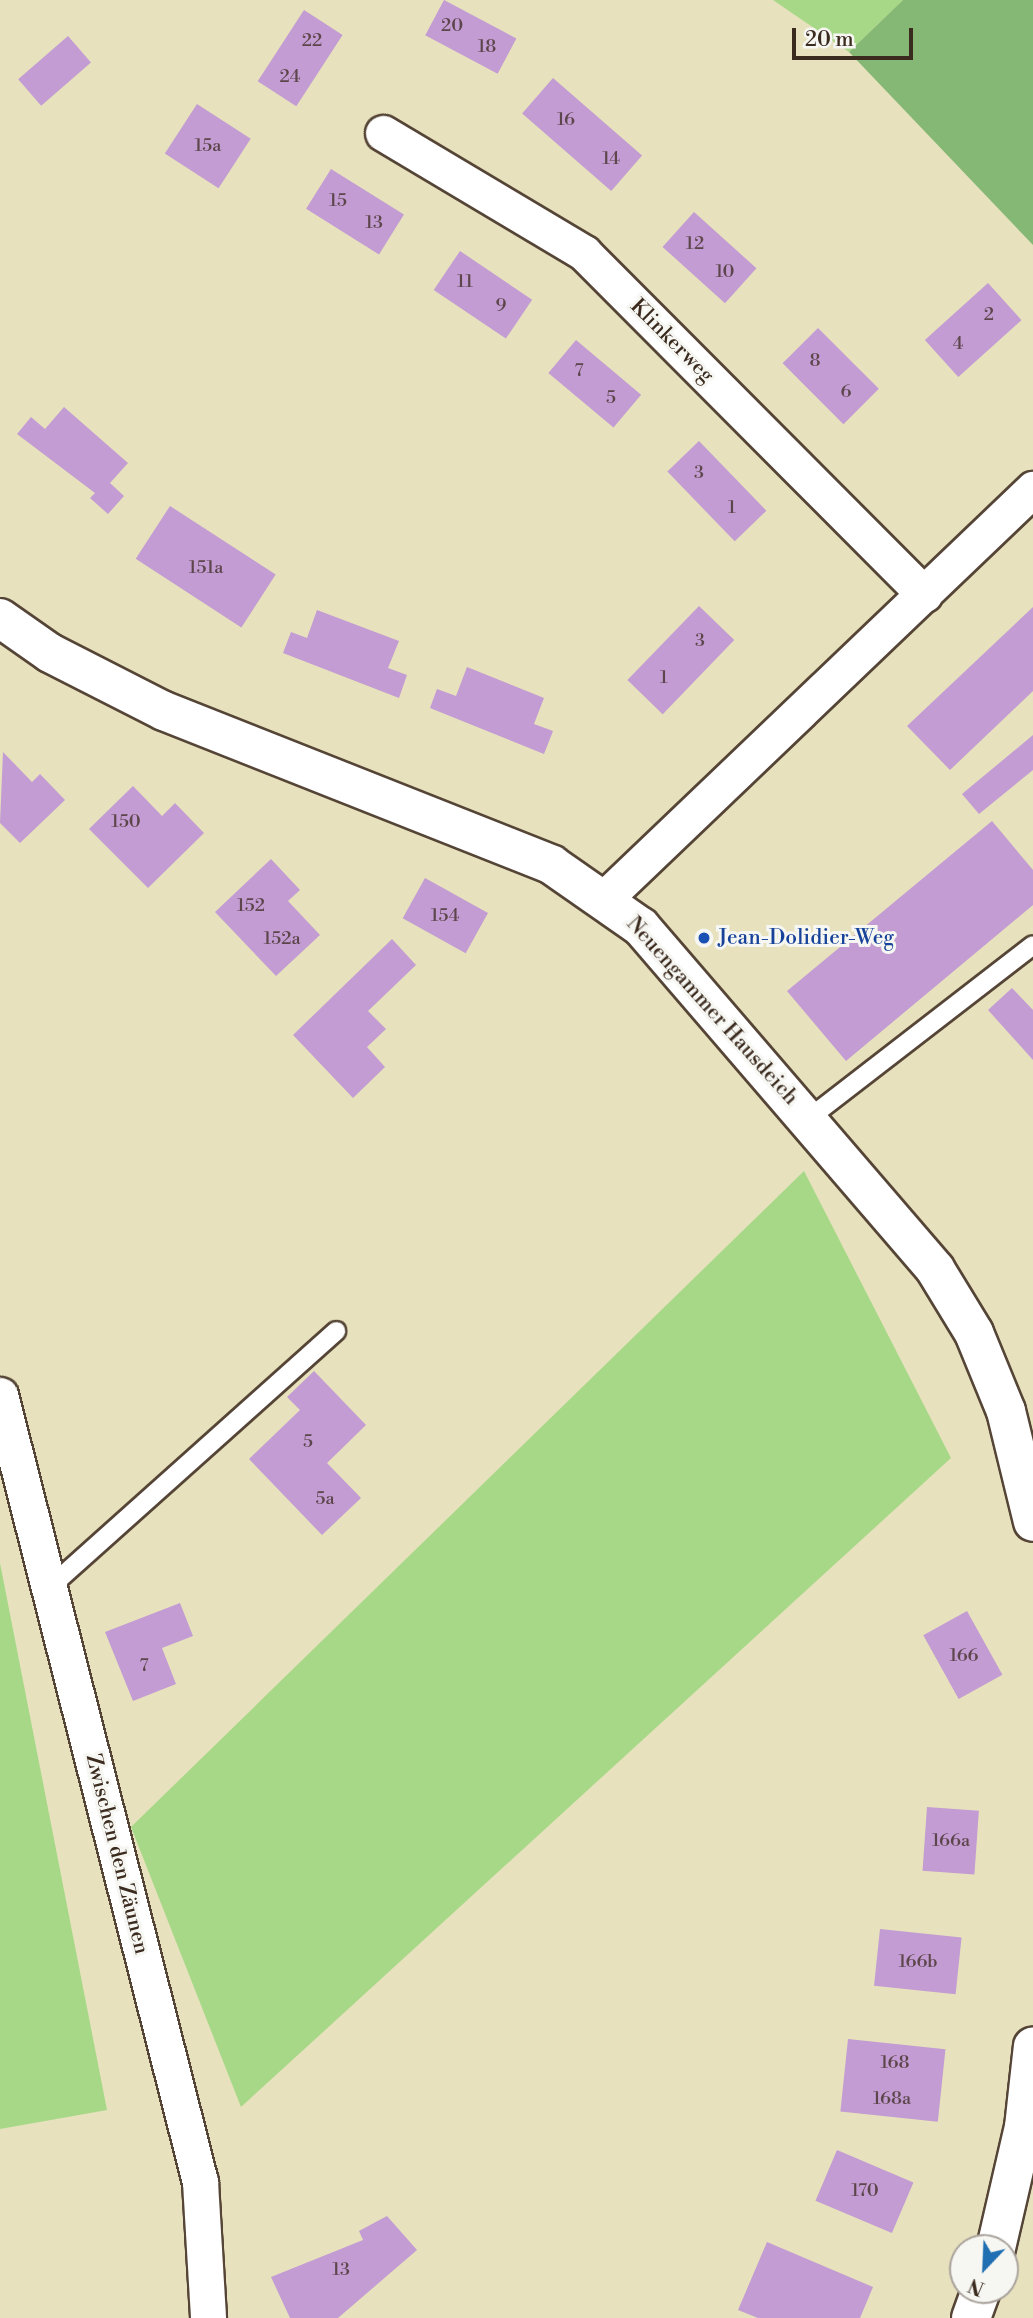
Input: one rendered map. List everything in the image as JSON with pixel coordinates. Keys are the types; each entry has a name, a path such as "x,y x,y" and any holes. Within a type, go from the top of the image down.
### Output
{"street":[{"name":"Klinkerweg","path":"383,133 584,253 924,594"},
{"path":"606,897 1033,489"},
{"name":"Neuengammer Hausdeich","path":"0,618 50,653 164,711 504,843 606,897 675,965 935,1269 974,1333 1006,1411 1033,1522"},
{"name":"Zwischen den Zäunen","path":"0,1395 200,2182 208,2318"},
{"path":"999,2234 1030,2107 1033,2046"}],"lane":[{"path":"808,1119 1033,946"},
{"path":"50,1587 336,1331"}],"green space":[{"path":"773,0 903,0 849,52"},
{"path":"903,0 1033,0 1033,245 849,52"},
{"path":"804,1171 951,1458 241,2107 131,1827"},
{"path":"0,1563 107,2110 0,2129"}],"building":[{"path":"444,0 516,38 498,74 425,35"},
{"path":"304,10 343,35 296,106 258,81"},
{"path":"68,36 91,62 41,106 18,79"},
{"path":"553,78 642,155 611,191 522,113"},
{"path":"197,104 251,139 219,188 165,153"},
{"path":"331,169 404,215 379,254 306,209"},
{"path":"694,212 756,268 725,303 663,247"},
{"path":"460,251 532,300 506,339 434,290"},
{"path":"988,283 1021,320 958,377 925,340"},
{"path":"818,328 879,389 843,424 783,363"},
{"path":"576,340 641,395 613,428 548,373"},
{"path":"64,407 128,463 110,483 124,496 108,514 90,498 95,493 17,434 31,417 45,429"},
{"path":"699,441 766,511 735,541 667,472"},
{"path":"170,506 276,575 241,627 136,559"},
{"path":"699,606 734,640 663,714 627,680"},
{"path":"1033,607 1033,691 950,770 907,726"},
{"path":"317,610 399,641 388,668 407,675 399,698 283,653 291,632 307,638"},
{"path":"467,667 544,698 534,724 553,731 544,754 430,708 437,689 456,696"},
{"path":"1033,735 1033,770 979,814 962,794"},
{"path":"3,752 32,782 40,774 65,800 20,843 0,823"},
{"path":"133,786 162,816 175,803 204,833 148,888 89,829"},
{"path":"992,821 1033,870 1033,905 846,1061 787,991"},
{"path":"271,859 300,890 288,901 320,935 276,976 215,912"},
{"path":"425,878 488,913 466,953 403,918"},
{"path":"392,939 416,965 368,1011 386,1029 367,1047 385,1067 353,1098 293,1035"},
{"path":"1012,988 1033,1010 1033,1060 988,1010"},
{"path":"314,1371 366,1425 327,1463 361,1498 322,1535 249,1459 300,1410 287,1397"},
{"path":"180,1603 193,1636 162,1648 176,1684 133,1701 105,1632"},
{"path":"967,1611 1002,1675 959,1699 923,1635"},
{"path":"927,1807 979,1811 974,1874 923,1871"},
{"path":"880,1929 962,1938 956,1994 874,1986"},
{"path":"848,2039 945,2049 938,2122 840,2112"},
{"path":"837,2150 913,2182 892,2233 816,2201"},
{"path":"387,2216 417,2250 338,2318 290,2318 271,2277 363,2240 359,2231"},
{"path":"767,2242 873,2287 860,2318 758,2318 738,2310"}],"place":[{"name":"Jean-Dolidier-Weg","path":"704,938"}]}
